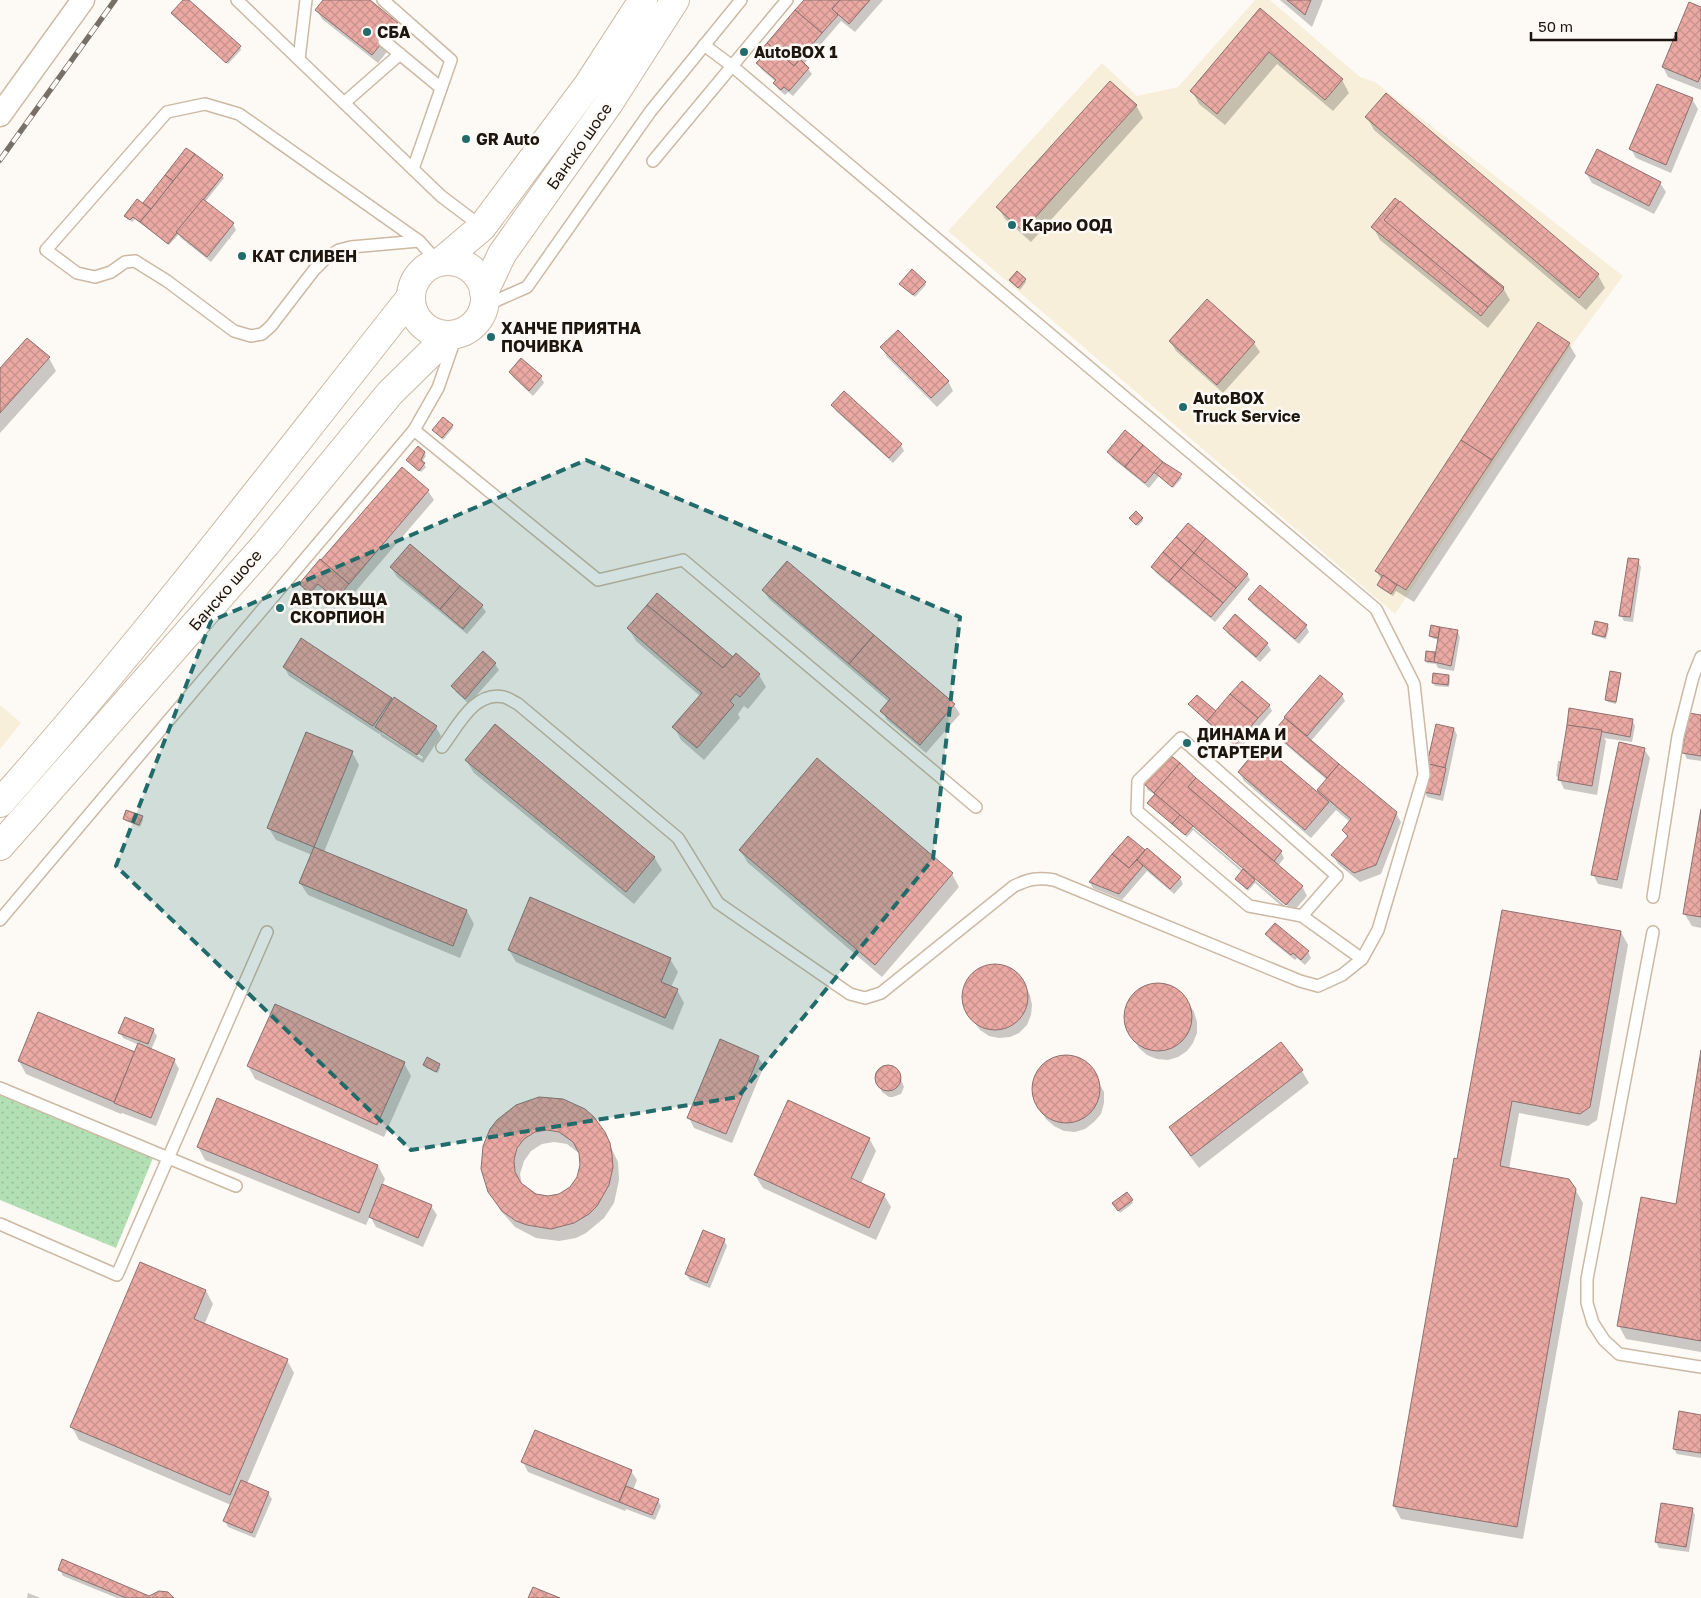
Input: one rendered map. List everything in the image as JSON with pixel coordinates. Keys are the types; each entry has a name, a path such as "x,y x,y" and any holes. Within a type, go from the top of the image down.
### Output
{"main road":[{"name":"Банско шосе","path":"440,262 482,227 588,85 643,0"},
{"name":"Банско шосе","path":"484,299 502,254 609,103 675,0"},
{"path":"440,262 456,262 469,268 479,279 484,299 479,318 469,328 453,334 434,333 422,324 413,312 411,297 413,285 427,267 440,262"},
{"path":"0,803 56,740 411,297"},
{"name":"Банско шосе","path":"0,846 266,544 390,393 453,334"}],"street":[{"path":"0,114 83,0"}],"lane":[{"path":"237,0 441,196 482,227"},
{"path":"299,59 306,0"},
{"path":"383,0 451,60 413,169"},
{"path":"484,299 527,287 650,112 741,0"},
{"path":"653,161 787,0"},
{"path":"384,41 442,88"},
{"path":"442,747 475,704 489,697 504,697 518,704 678,838 718,903 850,994 865,998 881,993 1014,886 1028,880 1041,878 1054,880 1290,978 1318,986 1342,975 1362,959 1378,930 1424,775 1414,684 1376,609 732,66 704,45"},
{"path":"344,102 400,54"},
{"path":"419,242 351,247 339,250 326,258 314,270 262,334 251,336 234,331 167,281 135,261 125,262 111,272 95,277 77,273 46,250 167,112 205,104 238,114 419,242 440,262"},
{"path":"0,920 414,430 438,388 453,334"},
{"path":"414,430 598,580 683,560 976,807"},
{"path":"1653,897 1678,736 1693,677 1701,657"},
{"path":"1302,916 1337,876 1181,738 1138,781 1137,811 1249,906 1302,916 1362,959"},
{"path":"0,787 56,740"},
{"path":"0,1224 117,1275 267,932"},
{"path":"1653,932 1587,1279 1587,1303 1593,1323 1604,1340 1619,1354 1701,1367"},
{"path":"0,1088 236,1186"}],"highlighted area":[{"path":"586,460 960,617 933,859 738,1097 411,1150 116,866 211,621"}],"shaded area":[{"name":"Карио ООД","path":"1255,0 1270,0 1360,77 1375,82 1623,276 1575,341 1395,614 948,231 1102,63 1137,96 1178,87"},
{"path":"0,705 21,723 0,749"}],"green space":[{"path":"0,1095 153,1158 116,1248 0,1200"}],"building":[{"path":"183,0 189,0 241,46 226,63 171,13"},
{"name":"СБА","path":"323,0 370,0 398,23 372,55 315,10"},
{"path":"804,0 840,0 832,9 838,15 822,33 795,10"},
{"path":"840,0 870,0 849,24 832,9"},
{"path":"1287,0 1311,0 1305,15"},
{"path":"1689,2 1701,7 1701,75 1698,82 1662,67"},
{"path":"1260,8 1343,79 1325,100 1269,52 1217,114 1190,91"},
{"path":"795,10 822,33 794,66 767,43"},
{"path":"767,43 794,66 800,59 809,68 789,91 784,87 781,90 773,83 776,80 756,63 760,59 756,56"},
{"path":"1110,81 1137,105 1023,231 996,207"},
{"path":"1657,84 1693,98 1666,165 1629,149"},
{"path":"1386,93 1599,274 1579,298 1365,117"},
{"path":"186,148 195,154 173,181 165,175"},
{"path":"1597,149 1661,182 1649,206 1585,173"},
{"path":"195,154 223,175 168,244 140,222"},
{"path":"165,175 173,181 151,209 143,203"},
{"path":"1395,198 1504,287 1481,316 1371,227"},
{"path":"137,199 151,209 140,222 133,217 130,220 124,216"},
{"path":"203,199 234,223 207,257 176,232"},
{"path":"1400,201 1504,289 1488,307 1384,220"},
{"path":"912,269 926,282 913,295 899,284"},
{"path":"1017,271 1026,279 1018,288 1009,280"},
{"path":"1207,299 1255,342 1217,385 1169,341"},
{"path":"1538,322 1570,343 1492,460 1461,440"},
{"path":"898,330 949,381 931,398 880,347"},
{"path":"27,338 50,357 0,413 0,368"},
{"path":"521,358 542,376 529,391 509,372"},
{"path":"844,391 902,444 889,458 831,405"},
{"path":"443,417 453,425 442,438 432,430"},
{"path":"1125,430 1143,445 1125,467 1107,452"},
{"path":"1461,440 1492,460 1406,590 1375,571"},
{"path":"1143,445 1163,462 1145,483 1125,467"},
{"path":"418,446 425,452 421,460 425,463 419,471 406,460"},
{"path":"1163,462 1182,474 1172,487 1154,472"},
{"path":"402,467 429,490 349,584 321,560"},
{"path":"1136,511 1143,518 1136,525 1129,518"},
{"path":"1188,523 1206,538 1194,553 1176,537"},
{"path":"1176,537 1194,553 1181,568 1163,552"},
{"path":"1206,538 1248,574 1236,588 1194,553"},
{"path":"410,544 460,586 440,609 390,567"},
{"path":"1163,552 1181,568 1169,582 1151,567"},
{"path":"1194,553 1236,588 1223,603 1181,568"},
{"path":"1628,558 1639,559 1630,617 1619,616"},
{"path":"320,559 349,584 336,599 318,584 310,593 299,584"},
{"path":"787,561 874,635 849,664 762,590"},
{"path":"1181,568 1223,603 1211,617 1169,582"},
{"path":"1383,575 1397,585 1391,594 1377,585"},
{"path":"1260,585 1307,625 1295,639 1248,599"},
{"path":"460,586 483,605 463,629 440,609"},
{"path":"657,593 733,657 723,668 647,605"},
{"path":"647,605 723,668 736,653 760,674 740,697 736,694 730,701 734,705 697,748 672,727 702,693 627,628"},
{"path":"1235,614 1268,643 1256,657 1223,628"},
{"path":"1595,621 1608,624 1605,637 1592,634"},
{"path":"1431,625 1440,627 1438,638 1429,636"},
{"path":"1440,627 1458,630 1451,666 1434,662"},
{"path":"874,635 955,704 920,745 880,711 890,699 849,664"},
{"path":"301,638 392,698 373,726 283,667"},
{"path":"483,651 496,663 465,699 451,686"},
{"path":"1426,651 1435,652 1434,662 1425,661"},
{"path":"1610,671 1621,673 1616,702 1605,700"},
{"path":"1433,673 1449,675 1448,685 1432,683"},
{"path":"1320,675 1343,694 1307,736 1284,717"},
{"path":"1242,681 1270,705 1258,718 1230,694"},
{"path":"1230,694 1258,718 1235,745 1207,721"},
{"path":"1197,695 1216,711 1207,721 1188,704"},
{"path":"394,697 437,726 417,755 375,727"},
{"path":"1569,708 1633,719 1630,737 1567,725"},
{"path":"1689,713 1701,715 1701,756 1682,753"},
{"path":"1285,718 1339,764 1327,778 1273,732"},
{"path":"495,724 655,857 626,892 465,760"},
{"path":"1436,724 1454,728 1445,768 1427,764"},
{"path":"1567,725 1602,730 1592,786 1558,780"},
{"path":"306,732 353,751 314,847 267,828"},
{"path":"1619,742 1645,748 1617,880 1591,875"},
{"path":"1261,744 1329,802 1305,830 1238,772"},
{"path":"1169,754 1180,763 1154,793 1143,783"},
{"path":"817,758 953,873 875,965 739,850"},
{"path":"1180,763 1196,778 1188,787 1303,886 1286,905 1154,793"},
{"path":"1339,764 1397,812 1376,865 1354,873 1331,855 1348,836 1342,830 1351,819 1317,790"},
{"path":"1429,764 1446,768 1440,795 1423,792"},
{"path":"1196,778 1282,851 1274,861 1188,787"},
{"path":"1155,794 1180,815 1172,824 1147,803"},
{"path":"1701,809 1701,917 1683,914"},
{"path":"126,810 143,816 139,825 123,819"},
{"path":"1180,815 1193,826 1185,835 1172,824"},
{"path":"1128,836 1145,850 1129,868 1112,854"},
{"path":"314,847 467,910 453,946 299,883"},
{"path":"1147,848 1181,877 1170,889 1137,860"},
{"path":"1112,854 1129,868 1137,860 1143,866 1119,894 1089,882"},
{"path":"1243,869 1255,880 1247,889 1235,879"},
{"path":"530,897 671,958 661,982 678,989 665,1018 508,950"},
{"path":"1502,910 1621,931 1590,1107 1580,1114 1512,1101 1500,1166 1569,1179 1576,1189 1517,1527 1393,1506 1454,1158 1457,1159"},
{"path":"1275,923 1309,951 1301,960 1293,953 1291,955 1265,934"},
{"path":"995,964 1007,967 1018,974 1025,985 1028,997 1025,1009 1018,1020 1007,1027 995,1030 983,1027 972,1020 965,1009 962,997 965,985 972,974 983,967"},
{"path":"1158,983 1171,986 1182,993 1189,1004 1192,1017 1189,1030 1182,1041 1171,1048 1158,1051 1145,1048 1134,1041 1127,1030 1124,1017 1127,1004 1134,993 1145,986"},
{"path":"275,1004 405,1062 377,1125 247,1066"},
{"path":"38,1012 135,1052 114,1102 18,1061"},
{"path":"125,1017 154,1029 148,1044 118,1033"},
{"path":"720,1039 759,1056 726,1134 687,1118"},
{"path":"1281,1042 1303,1070 1191,1156 1169,1127"},
{"path":"138,1043 175,1059 151,1118 114,1103"},
{"path":"1701,1050 1701,1341 1617,1326 1641,1197 1676,1204"},
{"path":"1066,1055 1079,1058 1090,1065 1097,1076 1100,1089 1097,1102 1090,1113 1079,1120 1066,1123 1053,1120 1042,1113 1035,1102 1032,1089 1035,1076 1042,1065 1053,1058"},
{"path":"427,1057 440,1064 436,1072 423,1065"},
{"path":"888,1065 897,1069 901,1078 897,1087 888,1091 879,1087 875,1078 879,1069"},
{"path":"539,1097 563,1099 585,1109 594,1117 605,1132 610,1143 613,1167 609,1185 597,1206 589,1214 574,1223 551,1229 527,1225 516,1221 502,1211 488,1192 481,1169 483,1146 490,1129 497,1120 516,1105","holes":["547,1130 559,1132 573,1142 579,1153 580,1165 577,1177 570,1187 559,1194 548,1196 536,1194 521,1183 515,1172 514,1160 517,1148 524,1139 535,1132"]},
{"path":"217,1098 378,1165 359,1213 197,1147"},
{"path":"788,1100 870,1138 851,1178 885,1194 869,1228 754,1175"},
{"path":"382,1184 432,1205 418,1238 369,1217"},
{"path":"1127,1192 1133,1200 1118,1211 1112,1203"},
{"path":"703,1230 725,1239 707,1283 685,1274"},
{"path":"140,1262 206,1290 194,1319 288,1359 230,1495 70,1427"},
{"path":"1679,1411 1701,1415 1701,1453 1673,1449"},
{"path":"535,1430 632,1470 619,1502 521,1462"},
{"path":"241,1480 269,1492 252,1533 223,1521"},
{"path":"626,1486 659,1499 652,1515 619,1502"},
{"path":"1661,1503 1693,1508 1686,1547 1655,1542"},
{"path":"62,1559 149,1596 159,1591 168,1592 174,1598 126,1598 58,1570"},
{"path":"533,1587 560,1598 528,1598"}],"railway":[{"path":"0,160 115,0"}],"place":[{"name":"СБА","path":"367,32"},
{"name":"AutoBOX 1","path":"744,52"},
{"name":"GR Auto","path":"466,139"},
{"name":"Карио ООД","path":"1012,225"},
{"name":"КАТ СЛИВЕН","path":"242,256"},
{"name":"ХАНЧЕ ПРИЯТНА ПОЧИВКА","path":"491,337"},
{"name":"AutoBOX Truck Service","path":"1183,407"},
{"name":"АВТОКЪЩА СКОРПИОН","path":"280,608"},
{"name":"ДИНАМА И СТАРТЕРИ","path":"1187,743"}]}
